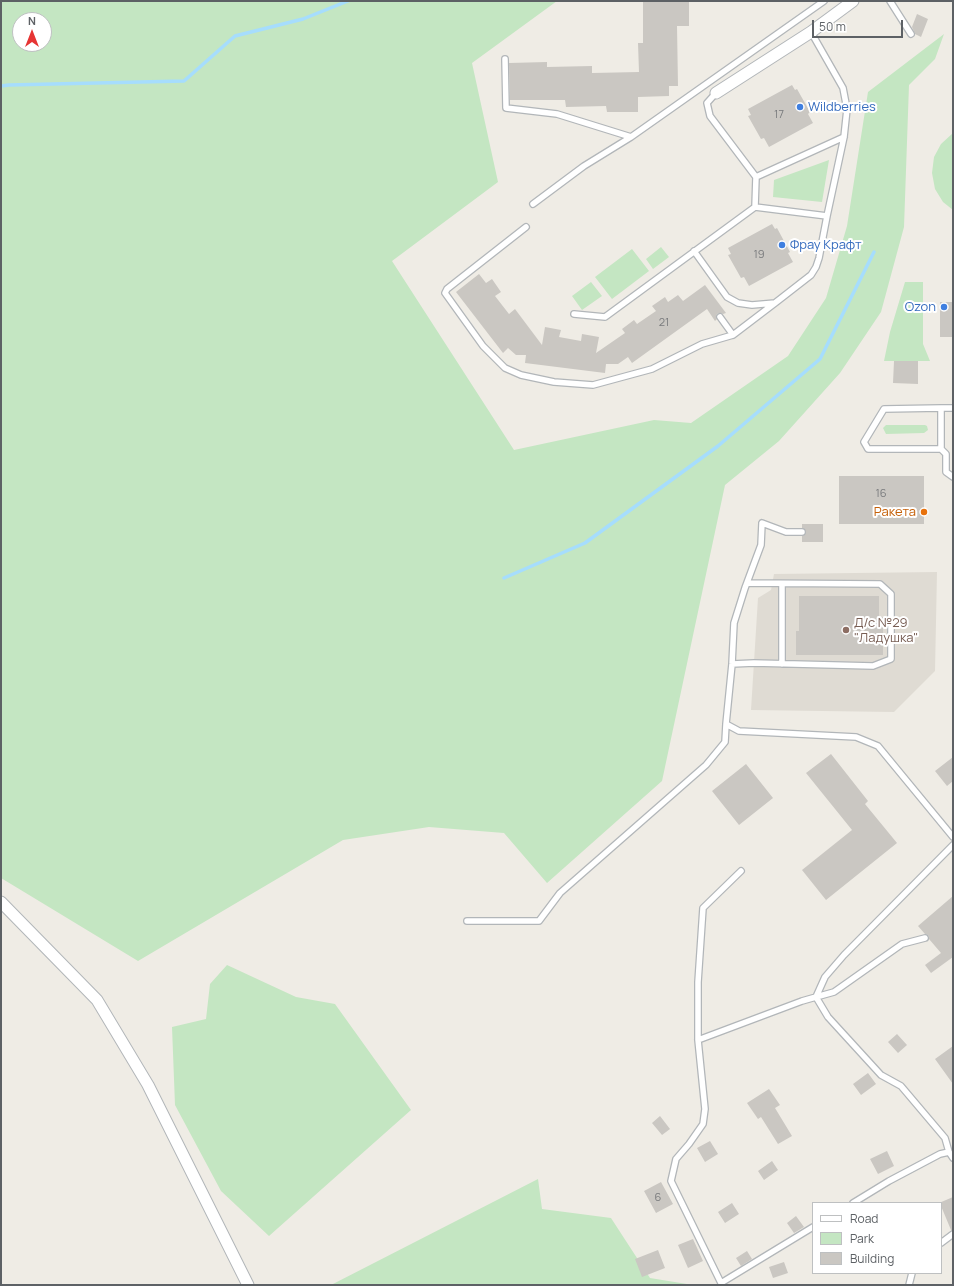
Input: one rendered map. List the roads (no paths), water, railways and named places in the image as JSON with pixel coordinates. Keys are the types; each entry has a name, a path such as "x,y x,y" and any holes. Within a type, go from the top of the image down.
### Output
{"street":[{"path":"716,93 811,32 853,1"},
{"path":"1,902 97,1000 148,1085 248,1285"}],"lane":[{"path":"533,204 584,166 631,137 824,1"},
{"path":"890,1 911,34"},
{"path":"526,227 447,289 445,293 447,298 483,346 505,368 521,375 554,382 593,385 652,369 702,344 733,335 811,275 819,258 844,137 847,109 843,88 811,32"},
{"path":"504,59 506,108 557,114 631,137"},
{"path":"716,93 707,103 710,116 756,177 755,208"},
{"path":"756,177 844,137"},
{"path":"574,314 605,317 755,208 827,216"},
{"path":"694,251 728,297 738,303 752,305 775,303"},
{"path":"720,317 733,335"},
{"path":"941,408 941,449"},
{"path":"953,408 884,409 864,442 868,449 941,449 946,454 946,472 953,477"},
{"path":"467,921 539,921 560,893 706,765 725,742 734,623 761,545 762,523 786,532 802,532"},
{"path":"732,664 754,663 873,666 891,659 891,594 880,584 747,583"},
{"path":"782,584 782,664"},
{"path":"726,724 739,731 856,736 878,746 953,837"},
{"path":"816,997 825,977 844,955 953,845"},
{"path":"742,871 703,908 698,982 698,1040 705,1109 703,1124 690,1144 676,1159 671,1181 721,1284 812,1228"},
{"path":"698,1040 802,1001 834,992 902,944 925,938"},
{"path":"816,997 828,1016 881,1075 901,1086 945,1138 953,1158"},
{"path":"855,1202 889,1181 940,1154 950,1152"},
{"path":"942,1242 953,1234"},
{"path":"909,1285 912,1274"}],"waterway":[{"path":"1,86 184,81 235,36 303,19 348,1"},
{"path":"504,578 585,543 718,446 820,359 874,252"}],"place":[{"name":"Wildberries","path":"800,107"},
{"name":"Фрау Крафт","path":"782,245"},
{"name":"Ozon","path":"944,307"},
{"name":"Ракета","path":"924,512"},
{"name":"Д/с №29 \"Ладушка\"","path":"846,630"}]}
